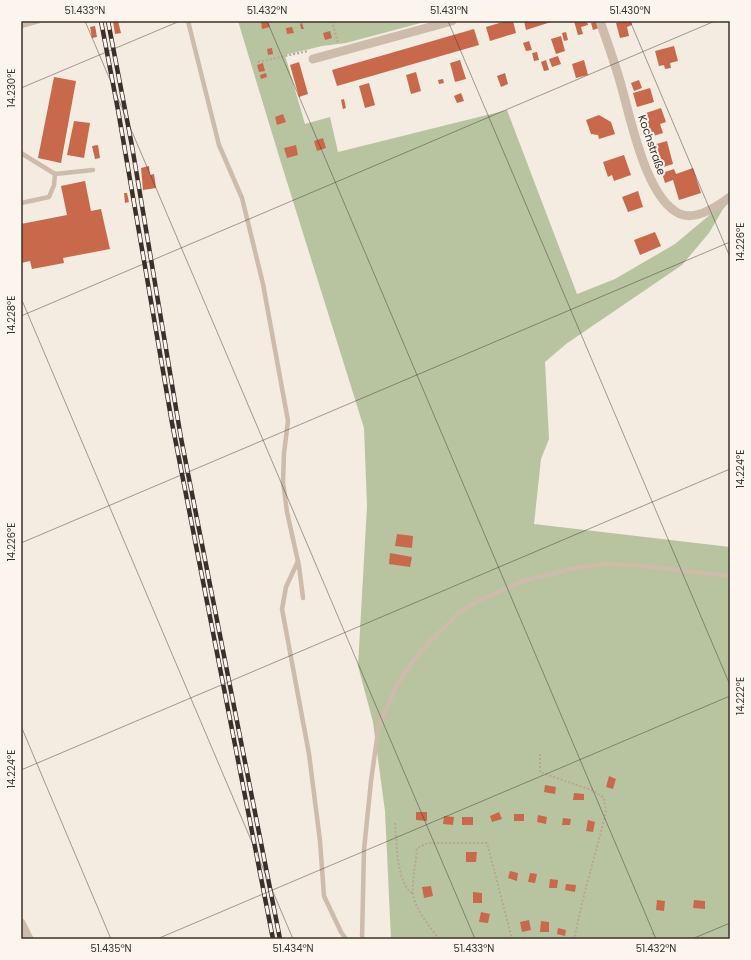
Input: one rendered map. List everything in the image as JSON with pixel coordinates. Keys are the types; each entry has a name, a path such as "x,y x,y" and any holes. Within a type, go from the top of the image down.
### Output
{"street":[{"path":"313,59 452,21"},
{"name":"Kochstraße","path":"600,21 643,160 654,186 667,205 681,214 692,215 716,207 730,197"},
{"path":"21,925 29,939"}],"lane":[{"path":"21,26 39,21"},
{"path":"188,21 219,145 242,198 263,284 288,421 284,453 283,482 287,512 298,561 304,598"},
{"path":"21,152 55,174 93,170"},
{"path":"21,203 49,197 54,185 55,174"},
{"path":"298,561 286,587 282,609 309,754 320,841 324,896 341,932 346,939"},
{"path":"362,939 364,850 371,781 379,724 397,685 413,661 432,639 462,610 480,600 523,581 570,569 605,564 634,565 730,576"}],"path":[{"path":"332,21 340,52"},
{"path":"258,62 311,50"},
{"path":"540,754 540,772 594,791 604,798 606,813 574,939"},
{"path":"395,823 401,876 407,890 413,894"},
{"path":"439,939 427,923 413,894 417,848 428,843 487,843 512,939"},
{"path":"652,939 653,932"}],"green space":[{"path":"238,21 428,21 346,43 322,46 285,55 305,124 330,117 338,152 507,110 577,294 615,279 675,244 730,198 730,201 723,209 709,233 682,265 566,344 545,362 549,439 541,459 534,524 730,547 730,939 391,939 385,811 373,722 358,666 367,506 364,428"}],"building":[{"path":"113,21 118,21 121,33 115,34"},
{"path":"268,21 270,27 262,29 261,22"},
{"path":"506,21 513,21 516,33 490,41 486,27"},
{"path":"524,21 554,21 526,30"},
{"path":"574,21 587,21 588,25 581,27 583,34 578,35"},
{"path":"597,21 599,28 593,30 591,23"},
{"path":"631,21 632,25 627,27 629,36 620,38 616,23"},
{"path":"302,23 304,29 301,29 300,24"},
{"path":"95,26 97,37 92,38 90,27"},
{"path":"292,27 294,33 287,34 286,28"},
{"path":"474,29 479,45 337,86 332,70"},
{"path":"330,31 332,38 325,40 323,33"},
{"path":"566,32 568,40 564,41 562,33"},
{"path":"561,36 565,51 556,54 551,39"},
{"path":"529,41 532,50 526,51 523,43"},
{"path":"674,46 678,61 670,63 671,68 665,69 664,65 659,66 655,51"},
{"path":"272,48 273,54 268,55 267,49"},
{"path":"537,52 539,60 534,61 532,53"},
{"path":"558,56 561,64 552,67 549,59"},
{"path":"460,60 466,79 455,82 450,63"},
{"path":"546,60 549,70 544,71 541,62"},
{"path":"584,60 588,75 576,78 572,64"},
{"path":"299,62 308,94 299,97 290,65"},
{"path":"263,63 265,71 259,72 257,65"},
{"path":"416,72 421,91 411,94 406,75"},
{"path":"266,73 267,77 261,79 260,75"},
{"path":"505,73 508,84 501,87 497,76"},
{"path":"54,77 76,81 61,163 38,158"},
{"path":"443,79 444,83 439,84 438,80"},
{"path":"639,80 642,88 634,91 631,83"},
{"path":"369,83 375,105 365,108 359,86"},
{"path":"650,88 654,102 637,107 633,93"},
{"path":"461,93 464,101 457,103 454,96"},
{"path":"344,99 346,108 343,109 341,100"},
{"path":"661,108 666,122 660,124 663,133 650,137 643,114"},
{"path":"283,114 286,122 277,125 275,117"},
{"path":"599,115 611,122 615,134 599,139 598,135 591,134 586,120"},
{"path":"74,121 90,123 84,158 67,155"},
{"path":"323,138 326,148 317,151 314,141"},
{"path":"667,141 673,164 660,168 653,145"},
{"path":"98,145 100,158 95,159 92,146"},
{"path":"296,145 298,155 287,158 284,148"},
{"path":"624,155 631,175 614,181 612,175 608,177 603,162"},
{"path":"149,166 150,175 154,174 156,188 143,190 141,168"},
{"path":"693,168 701,193 679,200 673,180 665,183 662,173 674,169 676,174"},
{"path":"85,181 91,211 101,209 110,249 63,258 64,263 32,269 30,261 21,263 21,224 67,215 61,186"},
{"path":"638,191 643,207 628,212 622,197"},
{"path":"124,193 127,193 129,202 125,203"},
{"path":"655,232 661,246 640,255 634,240"},
{"path":"397,534 413,536 412,548 395,546"},
{"path":"390,553 412,557 410,567 389,564"},
{"path":"609,776 616,779 613,789 606,787"},
{"path":"545,785 556,787 555,794 544,792"},
{"path":"574,793 584,794 584,800 573,800"},
{"path":"416,812 427,812 427,821 416,820"},
{"path":"499,812 502,819 492,822 490,816"},
{"path":"514,814 524,814 524,821 514,821"},
{"path":"538,815 547,817 546,824 537,822"},
{"path":"444,816 454,817 453,825 443,824"},
{"path":"462,817 473,817 473,825 462,825"},
{"path":"563,818 571,819 570,825 562,825"},
{"path":"588,820 595,822 593,832 586,831"},
{"path":"466,852 477,852 476,862 466,862"},
{"path":"510,871 518,873 517,881 508,878"},
{"path":"530,873 537,874 535,883 528,882"},
{"path":"550,879 558,880 557,888 549,888"},
{"path":"566,884 576,885 575,892 565,890"},
{"path":"431,886 433,896 424,898 422,887"},
{"path":"473,892 482,893 482,903 473,903"},
{"path":"657,900 665,901 664,911 656,910"},
{"path":"694,900 705,901 705,909 693,908"},
{"path":"481,912 490,914 488,923 479,922"},
{"path":"529,920 531,930 522,932 520,922"},
{"path":"541,921 549,922 549,932 540,932"},
{"path":"558,928 566,930 565,936 557,934"}],"railway":[{"path":"101,21 118,110 172,423 273,939"},
{"path":"108,21 132,146 181,438 280,939"}]}
